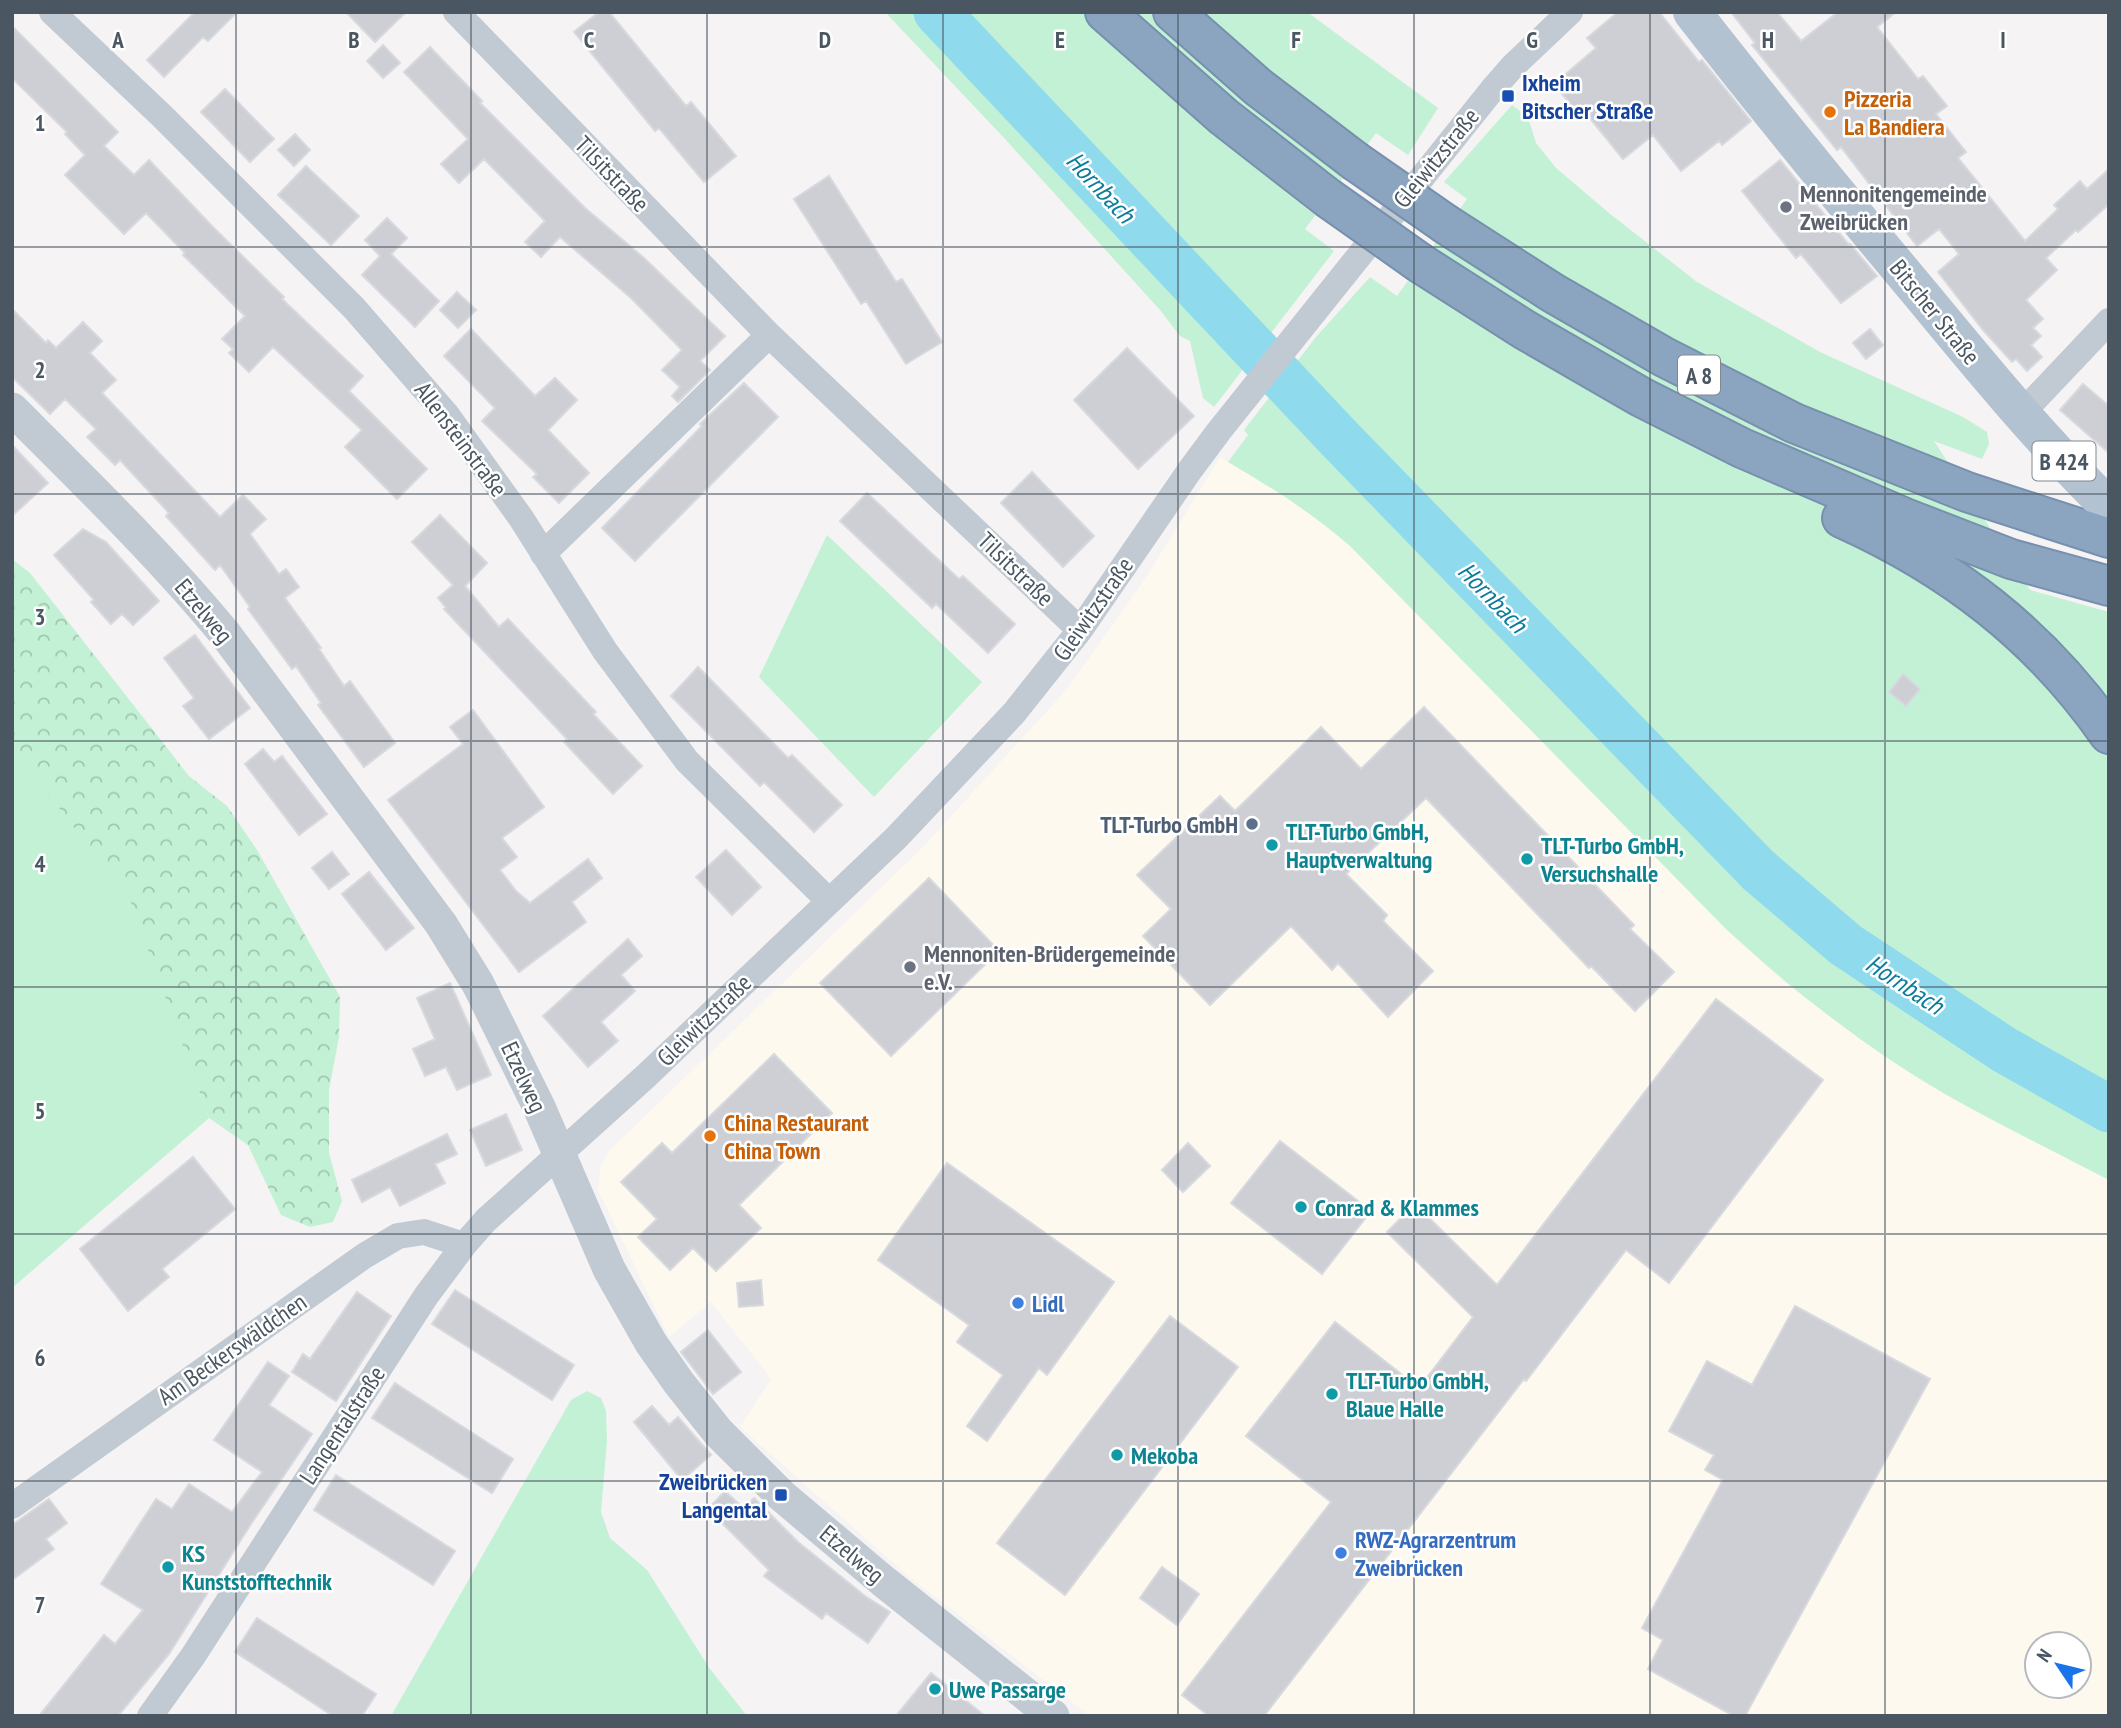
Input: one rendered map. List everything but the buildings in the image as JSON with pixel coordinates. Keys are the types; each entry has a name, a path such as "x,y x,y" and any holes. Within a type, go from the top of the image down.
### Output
{"highway":[{"name":"A 8","path":"1105,12 1224,117 1328,198 1525,330 1641,397 1742,448 1906,518 2011,559 2109,586"},
{"name":"A 8","path":"1173,12 1258,87 1355,161 1447,225 1553,293 1664,357 1794,423 1967,492 2109,538"},
{"path":"1742,448 1787,493 1918,556 1987,603 2039,649 2084,700 2109,734"}],"main road":[{"name":"Bitscher Straße","path":"1692,12 1785,131 2021,414 2109,506"}],"street":[{"name":"Allensteinstraße","path":"52,12 162,116 354,308 447,415 521,518 605,651 687,761 829,901"},
{"name":"Tilsitstraße","path":"456,12 769,335 1080,630"},
{"name":"Gleiwitzstraße","path":"559,1156 896,838 1014,713 1080,630 1190,470 1302,326 1484,99 1512,67 1570,12"},
{"path":"2021,414 2109,321"},
{"path":"543,554 769,335"},
{"name":"Etzelweg","path":"12,409 144,542 196,599 226,635 441,923 478,984 511,1047 594,1238 626,1301 665,1363 718,1432 791,1504 1053,1716"},
{"name":"Langentalstraße","path":"150,1716 193,1656 426,1296 486,1220 559,1156"},
{"name":"Am Beckerswäldchen","path":"12,1506 330,1280 398,1236 424,1232 464,1245"}],"shaded area":[{"path":"1220,457 1325,524 1350,546 1726,929 1784,982 1888,1059 1946,1094 2109,1180 2109,1716 1090,1716 908,1576 740,1427 771,1379 711,1302 669,1337 598,1190 600,1168 608,1152 924,846 1067,689 1147,576"}],"green space":[{"path":"885,12 1307,12 1438,108 1408,155 1376,133 1305,229 1334,251 1214,407 1203,398 1190,341 1180,336 1160,310 1006,140"},
{"path":"1512,105 1528,117 1536,143 1556,168 1697,282 1820,352 1963,417 1987,432 1989,444 1982,459 1934,441 2030,590 2109,612 2109,1180 1915,1076 1805,997 1726,929 1350,546 1291,501 1228,462 1248,435 1244,430 1316,337 1370,277 1397,296 1467,199 1444,182"},
{"path":"827,535 982,682 874,797 759,677"},
{"path":"12,559 30,573 189,776 227,806 257,850 340,997 339,1037 329,1090 329,1153 342,1201 333,1222 310,1227 281,1215 248,1145 209,1118 130,900 12,747"},
{"path":"12,747 131,900 209,1118 12,1288"},
{"path":"587,1391 601,1398 606,1411 607,1441 601,1512 610,1538 647,1570 710,1669 747,1716 391,1716 571,1400"}],"waterway":[{"name":"Hornbach","path":"937,12 1335,434 1758,870 1846,945 2003,1049 2109,1109"}],"place":[{"name":"Ixheim Bitscher Straße","path":"1508,96"},
{"name":"Pizzeria La Bandiera","path":"1830,112"},
{"name":"Mennonitengemeinde Zweibrücken","path":"1786,207"},
{"name":"TLT-Turbo GmbH","path":"1252,824"},
{"name":"TLT-Turbo GmbH, Hauptverwaltung","path":"1272,845"},
{"name":"TLT-Turbo GmbH, Versuchshalle","path":"1527,859"},
{"name":"Mennoniten-Brüdergemeinde e.V.","path":"910,967"},
{"name":"China Restaurant China Town","path":"710,1136"},
{"name":"Conrad & Klammes","path":"1301,1207"},
{"name":"Lidl","path":"1018,1303"},
{"name":"TLT-Turbo GmbH, Blaue Halle","path":"1332,1394"},
{"name":"Mekoba","path":"1117,1455"},
{"name":"Zweibrücken Langental","path":"781,1495"},
{"name":"RWZ-Agrarzentrum Zweibrücken","path":"1341,1553"},
{"name":"KS Kunststofftechnik","path":"168,1567"},
{"name":"Uwe Passarge","path":"935,1689"}]}
